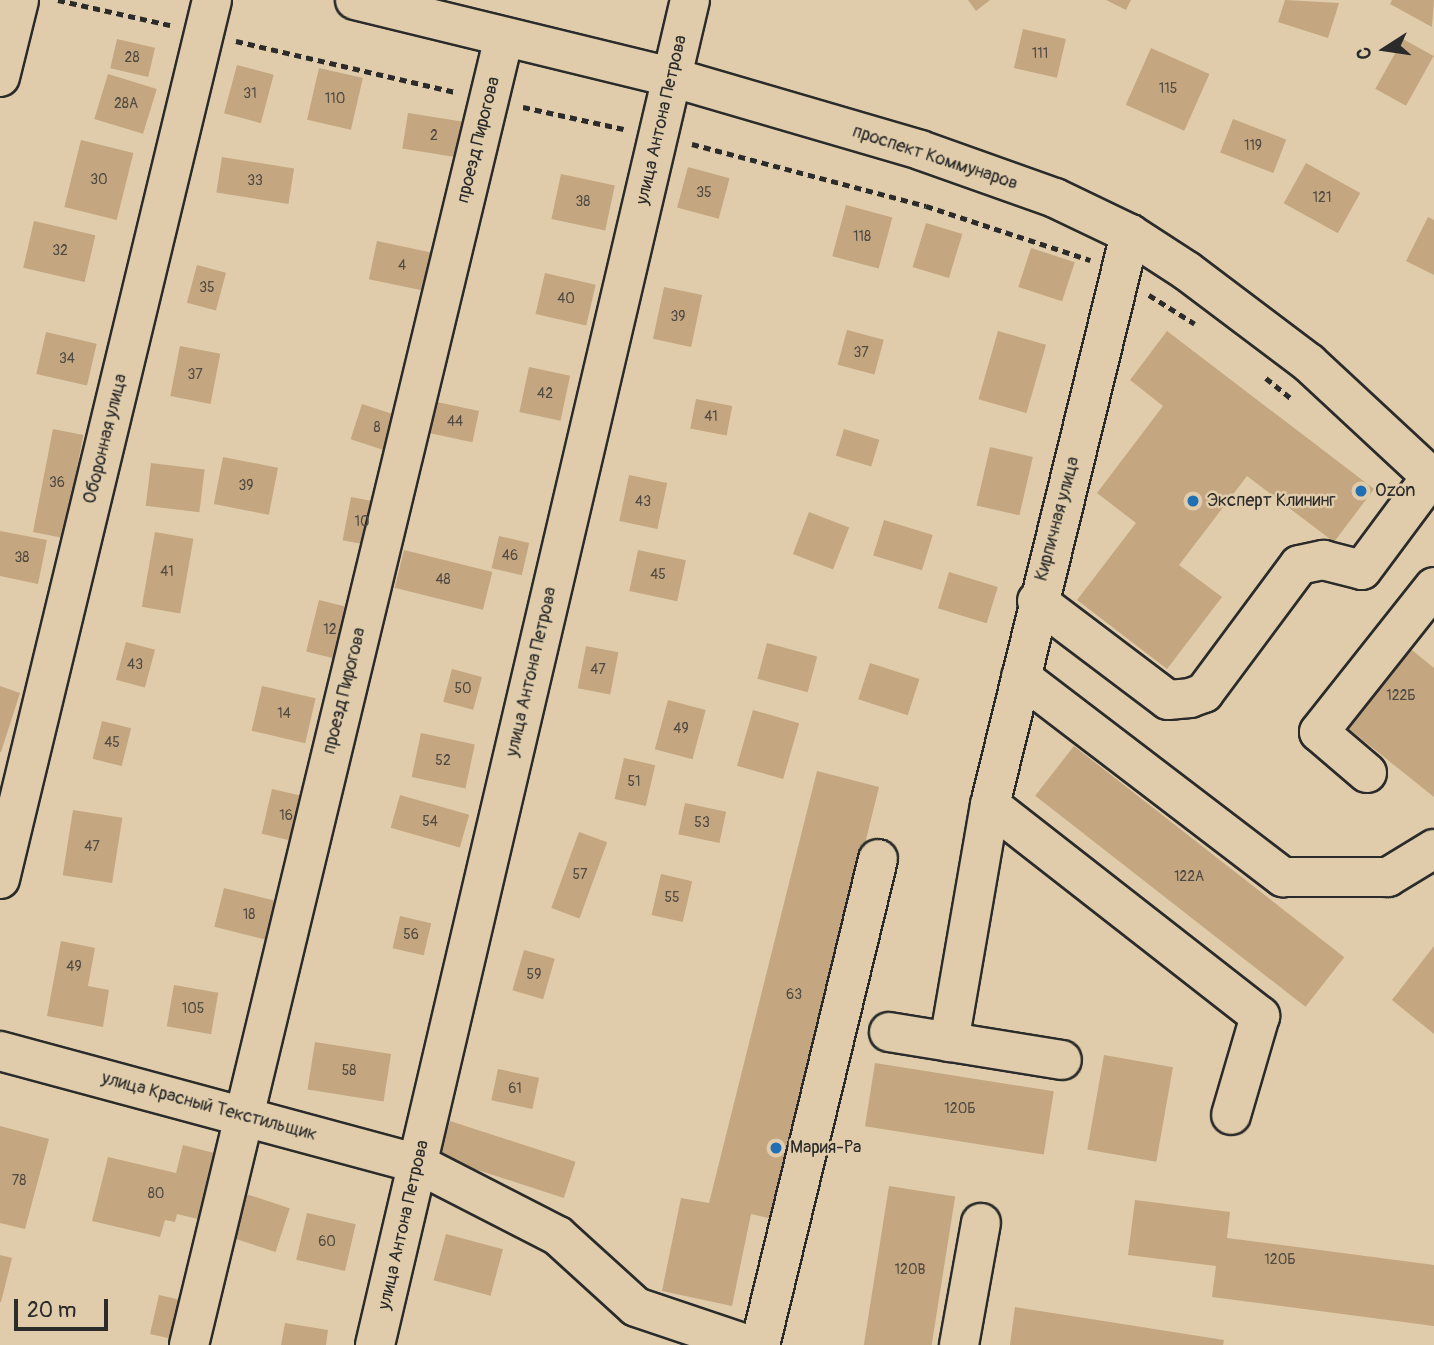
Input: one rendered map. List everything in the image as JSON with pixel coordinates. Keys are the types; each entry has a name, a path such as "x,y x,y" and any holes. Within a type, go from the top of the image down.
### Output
{"street":[{"path":"0,77 19,0"},
{"name":"проспект Коммунаров","path":"355,0 671,77 920,150 1055,198 1130,234 1187,271 1309,363 1433,478"},
{"name":"улица Антона Петрова","path":"375,1345 691,0"},
{"name":"Оборонная улица","path":"0,879 208,17"},
{"name":"проезд Пирогова","path":"189,1345 242,1115 504,37"},
{"name":"Кирпичная улица","path":"949,1042 990,805 1037,601 1130,234"},
{"path":"1037,601 1168,700 1190,698 1204,693 1299,565 1323,560 1362,570 1433,478"},
{"path":"1367,773 1318,732 1434,587"},
{"path":"1021,677 1283,877 1388,877 1434,849"},
{"path":"990,805 1260,1016 1231,1115"},
{"path":"760,1345 878,859"},
{"path":"889,1032 1062,1060"},
{"name":"улица Красный Текстильщик","path":"0,1051 418,1164 558,1236 636,1307 749,1345"},
{"path":"959,1345 981,1223"}],"path":[{"path":"58,0 208,17 489,100 625,129"}],"building":[{"path":"968,0 990,0 976,11"},
{"path":"1106,0 1131,0 1126,10"},
{"path":"1285,0 1339,3 1328,38 1278,22"},
{"path":"1392,0 1434,0 1432,27 1390,4"},
{"path":"1023,29 1066,39 1057,78 1014,68"},
{"path":"117,39 155,48 148,77 110,68"},
{"path":"1403,39 1434,56 1406,106 1375,89"},
{"path":"1151,48 1209,74 1184,131 1126,105"},
{"path":"237,65 274,75 261,123 224,113"},
{"path":"319,68 363,78 351,130 307,120"},
{"path":"108,74 157,89 143,134 94,119"},
{"path":"408,113 465,122 460,158 402,149"},
{"path":"1233,119 1286,139 1273,173 1220,153"},
{"path":"81,140 133,153 117,220 64,207"},
{"path":"222,157 294,168 288,204 216,193"},
{"path":"1306,163 1360,193 1338,233 1284,203"},
{"path":"688,167 730,178 719,219 677,208"},
{"path":"561,174 615,185 605,230 551,219"},
{"path":"846,205 892,217 879,269 832,256"},
{"path":"1428,217 1434,220 1434,275 1406,261"},
{"path":"34,221 95,235 85,282 23,268"},
{"path":"926,223 962,234 949,278 913,267"},
{"path":"377,241 436,253 428,292 369,279"},
{"path":"1031,248 1075,262 1062,301 1018,287"},
{"path":"197,265 226,273 216,310 187,303"},
{"path":"545,273 596,285 586,326 536,314"},
{"path":"664,287 702,295 691,347 653,339"},
{"path":"847,330 884,340 874,375 838,365"},
{"path":"998,331 1046,345 1026,413 978,399"},
{"path":"1167,331 1374,489 1334,542 1247,476 1179,565 1222,597 1167,669 1077,600 1136,523 1097,493 1163,406 1130,380"},
{"path":"46,332 97,344 87,386 36,374"},
{"path":"180,346 220,354 211,404 170,396"},
{"path":"529,367 570,376 561,421 519,412"},
{"path":"696,399 732,406 727,436 690,428"},
{"path":"437,402 479,411 472,442 430,433"},
{"path":"362,404 402,417 391,452 351,439"},
{"path":"53,429 83,435 63,538 33,532"},
{"path":"844,429 879,440 871,467 836,456"},
{"path":"990,447 1033,457 1019,515 977,505"},
{"path":"223,457 278,468 269,515 214,504"},
{"path":"151,463 205,470 199,512 146,506"},
{"path":"629,475 667,483 657,529 619,521"},
{"path":"351,497 382,503 374,546 343,540"},
{"path":"809,512 849,527 833,569 793,554"},
{"path":"884,520 933,535 922,570 873,555"},
{"path":"0,531 47,540 38,584 0,576"},
{"path":"155,532 193,539 180,614 142,607"},
{"path":"499,536 529,543 522,575 492,568"},
{"path":"404,550 492,572 483,610 395,588"},
{"path":"638,550 686,560 677,601 629,591"},
{"path":"949,572 998,587 987,623 938,608"},
{"path":"319,600 352,608 339,660 306,651"},
{"path":"126,642 155,650 145,687 116,680"},
{"path":"767,643 817,656 808,692 757,679"},
{"path":"586,646 618,652 610,695 578,688"},
{"path":"1407,646 1434,668 1434,797 1344,725"},
{"path":"870,663 919,679 908,715 858,699"},
{"path":"452,669 482,677 473,710 443,702"},
{"path":"0,686 20,693 1,752 0,752"},
{"path":"262,686 316,698 305,743 252,731"},
{"path":"668,700 706,710 692,759 655,749"},
{"path":"753,710 799,723 783,779 737,766"},
{"path":"102,721 131,728 122,766 93,759"},
{"path":"421,733 475,744 465,788 412,777"},
{"path":"1074,746 1344,957 1306,1007 1035,796"},
{"path":"624,758 655,765 646,806 615,799"},
{"path":"817,771 879,787 772,1219 751,1214 732,1306 662,1291 681,1198 709,1203"},
{"path":"272,789 308,797 298,842 262,834"},
{"path":"400,795 469,815 460,848 391,828"},
{"path":"685,803 726,812 719,843 678,834"},
{"path":"73,810 122,818 112,883 63,875"},
{"path":"579,832 607,842 579,918 551,908"},
{"path":"661,874 692,881 683,922 652,915"},
{"path":"224,888 282,903 273,941 214,927"},
{"path":"400,916 431,923 424,955 393,948"},
{"path":"61,941 95,948 88,986 109,990 103,1027 47,1016"},
{"path":"1434,946 1434,1034 1392,1000"},
{"path":"524,950 555,959 543,999 512,990"},
{"path":"174,985 218,993 211,1034 167,1026"},
{"path":"315,1042 391,1054 384,1101 307,1089"},
{"path":"1104,1055 1173,1067 1156,1162 1087,1150"},
{"path":"875,1063 1054,1091 1044,1155 865,1126"},
{"path":"498,1069 539,1078 532,1109 491,1100"},
{"path":"450,1121 576,1162 564,1198 438,1157"},
{"path":"0,1126 49,1139 25,1229 0,1223"},
{"path":"183,1145 222,1155 206,1221 177,1214 175,1222 165,1220 160,1237 92,1221 108,1157 176,1173"},
{"path":"889,1186 955,1196 932,1345 864,1345"},
{"path":"246,1194 290,1208 276,1252 232,1238"},
{"path":"1135,1200 1230,1212 1227,1238 1434,1265 1434,1326 1212,1297 1216,1266 1128,1255"},
{"path":"307,1213 356,1224 345,1271 296,1260"},
{"path":"446,1234 503,1249 491,1296 434,1280"},
{"path":"0,1255 12,1258 1,1302 0,1302"},
{"path":"159,1295 193,1303 184,1342 150,1334"},
{"path":"1015,1307 1224,1340 1223,1345 1010,1345"},
{"path":"285,1323 328,1330 326,1345 281,1345"}],"place":[{"name":"Ozon","path":"1361,491"},
{"name":"Эксперт Клининг","path":"1193,501"},
{"name":"Мария-Ра","path":"776,1148"}]}
